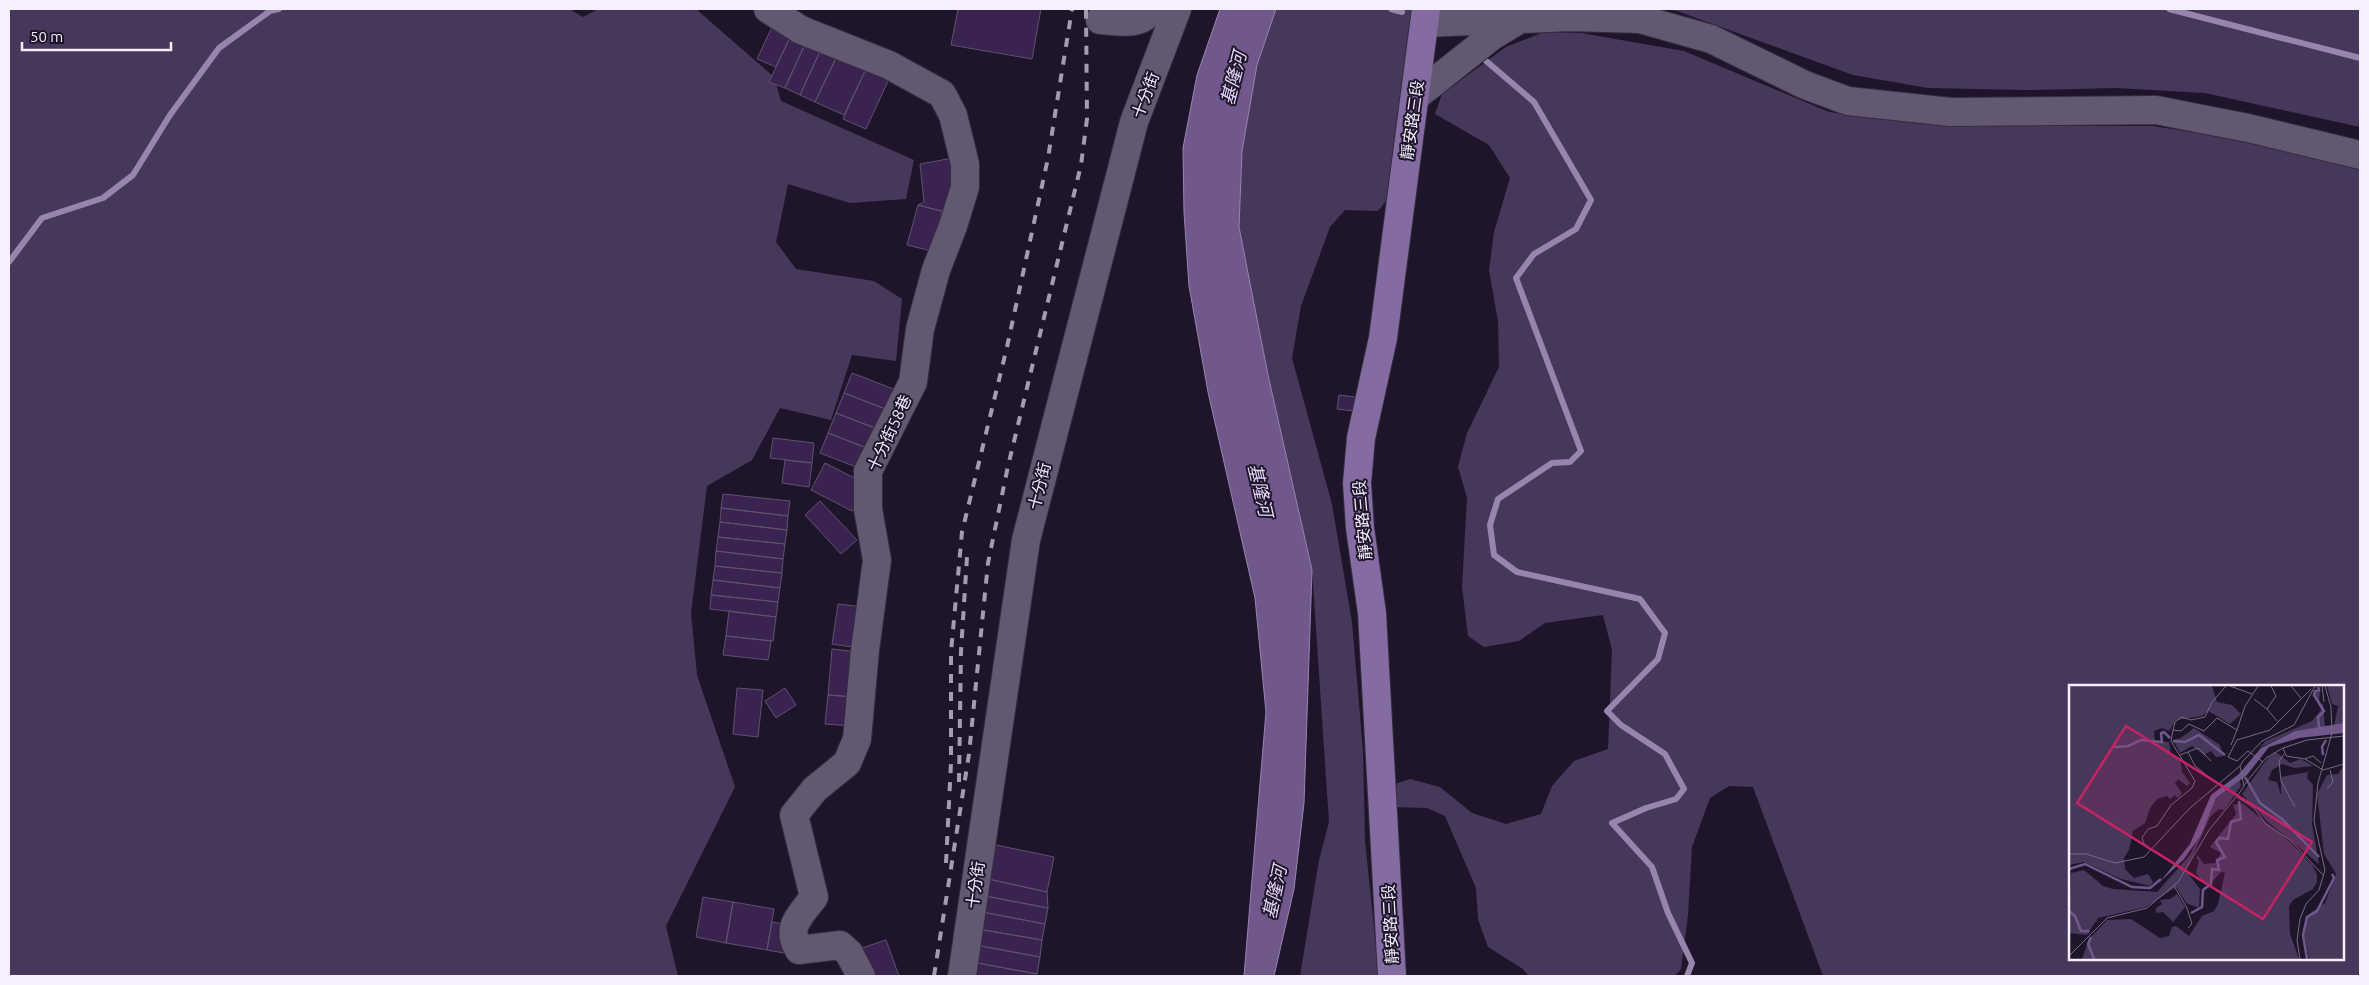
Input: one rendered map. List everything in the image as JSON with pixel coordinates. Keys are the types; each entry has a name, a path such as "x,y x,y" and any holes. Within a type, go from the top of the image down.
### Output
{"main road":[{"name":"靜安路三段","path":"1392,976 1372,613 1360,528 1357,483 1361,438 1383,338 1426,16"}],"street":[{"name":"十分街58巷","path":"768,9 801,30 889,65 942,94 953,115 965,164 965,187 953,226 936,270 925,312 913,382 868,472 868,509 877,560 865,650 857,739 848,763 815,789 794,815 814,897 794,924 792,938 799,950 840,944 849,954 861,976"},
{"path":"1100,20 1132,22 1151,9"},
{"name":"十分街","path":"962,976 1026,540 1134,122 1177,9"},
{"path":"1426,16 1640,19 1711,39 1805,85 1848,101 1951,112 2156,110 2248,128 2360,155"},
{"path":"1415,97 1492,36 1497,17"}],"shaded area":[{"path":"9,9 569,9 583,17 598,9 696,9 774,77 781,101 914,160 906,199 850,203 788,184 776,242 796,269 874,281 902,299 896,361 852,355 831,420 780,408 752,460 707,486 691,613 697,675 735,787 666,926 678,976 9,976"},
{"path":"1276,9 1418,9 1386,201 1378,211 1345,210 1330,227 1301,306 1292,358 1332,504 1352,622 1363,751 1365,840 1379,976 1300,976 1319,860 1329,822 1312,570 1268,375 1239,227 1242,151 1257,65"},
{"path":"1662,9 2360,9 2360,127 2205,93 2116,88 2027,90 1928,88 1853,75 1677,11"},
{"path":"1544,32 1581,33 1684,51 1829,112 1898,121 2002,126 2152,126 2278,145 2360,167 2360,976 1823,976 1753,787 1729,786 1710,798 1692,847 1688,915 1681,969 1675,976 1529,976 1523,969 1488,947 1478,919 1476,888 1445,816 1427,808 1393,807 1395,784 1410,779 1440,787 1472,813 1506,824 1541,814 1552,786 1574,761 1608,749 1612,650 1603,615 1545,623 1519,641 1484,647 1468,636 1462,587 1467,498 1458,467 1467,433 1499,367 1498,321 1489,270 1494,232 1510,178 1489,145 1435,114 1442,94 1506,47"}],"water":[{"name":"基隆河","path":"1220,9 1276,9 1257,65 1242,151 1239,227 1268,375 1312,570 1304,803 1294,889 1274,976 1244,976 1266,712 1255,598 1208,392 1189,286 1184,212 1183,148 1197,75"}],"building":[{"path":"958,9 1041,9 1032,59 951,45"},
{"path":"772,27 791,35 776,67 757,59"},
{"path":"791,35 806,42 785,88 769,82"},
{"path":"806,42 821,49 800,95 785,88"},
{"path":"821,49 837,56 815,102 800,95"},
{"path":"837,56 866,69 844,115 815,102"},
{"path":"866,69 889,79 866,129 843,119"},
{"path":"953,158 952,214 918,205 924,202 920,164"},
{"path":"918,205 942,211 932,251 907,245"},
{"path":"852,373 896,390 888,410 844,393"},
{"path":"844,393 888,410 880,430 836,413"},
{"path":"1339,395 1364,398 1362,412 1337,409"},
{"path":"836,413 880,430 872,450 828,433"},
{"path":"828,433 872,450 864,470 820,453"},
{"path":"773,438 814,443 812,463 770,458"},
{"path":"785,460 812,463 809,487 782,483"},
{"path":"825,463 866,484 852,511 811,490"},
{"path":"723,494 790,501 788,516 721,508"},
{"path":"820,501 857,540 841,554 805,515"},
{"path":"721,508 788,516 787,530 720,522"},
{"path":"720,522 787,530 785,544 718,537"},
{"path":"718,537 785,544 783,559 716,551"},
{"path":"716,551 783,559 782,573 715,566"},
{"path":"715,566 782,573 780,588 713,580"},
{"path":"713,580 780,588 778,602 711,595"},
{"path":"711,595 778,602 776,617 710,609"},
{"path":"838,604 864,607 859,648 832,644"},
{"path":"729,611 776,617 773,641 726,636"},
{"path":"726,636 771,641 768,660 723,655"},
{"path":"832,649 859,652 854,697 828,695"},
{"path":"737,688 763,690 758,737 733,734"},
{"path":"785,688 796,705 776,718 765,701"},
{"path":"828,695 854,697 852,726 825,724"},
{"path":"996,845 1054,857 1047,892 988,879"},
{"path":"988,879 1047,892 1048,908 985,896"},
{"path":"985,896 1048,908 1045,924 982,912"},
{"path":"703,897 733,902 726,943 696,937"},
{"path":"733,902 774,909 767,950 726,943"},
{"path":"982,912 1045,924 1042,940 978,929"},
{"path":"772,922 789,925 784,953 767,950"},
{"path":"978,929 1042,940 1040,957 975,945"},
{"path":"886,940 899,976 868,976 859,949"},
{"path":"975,945 1040,957 1037,974 972,962"},
{"path":"972,962 1037,974 1036,976 969,976"}],"waterway":[{"path":"9,262 42,218 103,198 133,175 170,115 219,48 270,11 279,9"},
{"path":"1391,9 1402,12"},
{"path":"2169,9 2360,58"},
{"path":"1478,54 1534,102 1591,200 1576,229 1534,254 1516,278 1581,451 1570,462 1552,463 1498,499 1490,525 1494,555 1517,572 1640,599 1665,633 1658,659 1607,711 1621,725 1665,754 1684,789 1676,799 1646,808 1612,823 1652,867 1668,913 1692,963 1687,976"}],"railway":[{"path":"946,863 951,763 951,652 962,532 1007,347 1048,158 1072,9"},
{"path":"934,976 969,754 988,563 1008,466 1081,165 1087,119 1086,9"},
{"path":"959,782 961,651 967,557"}]}
